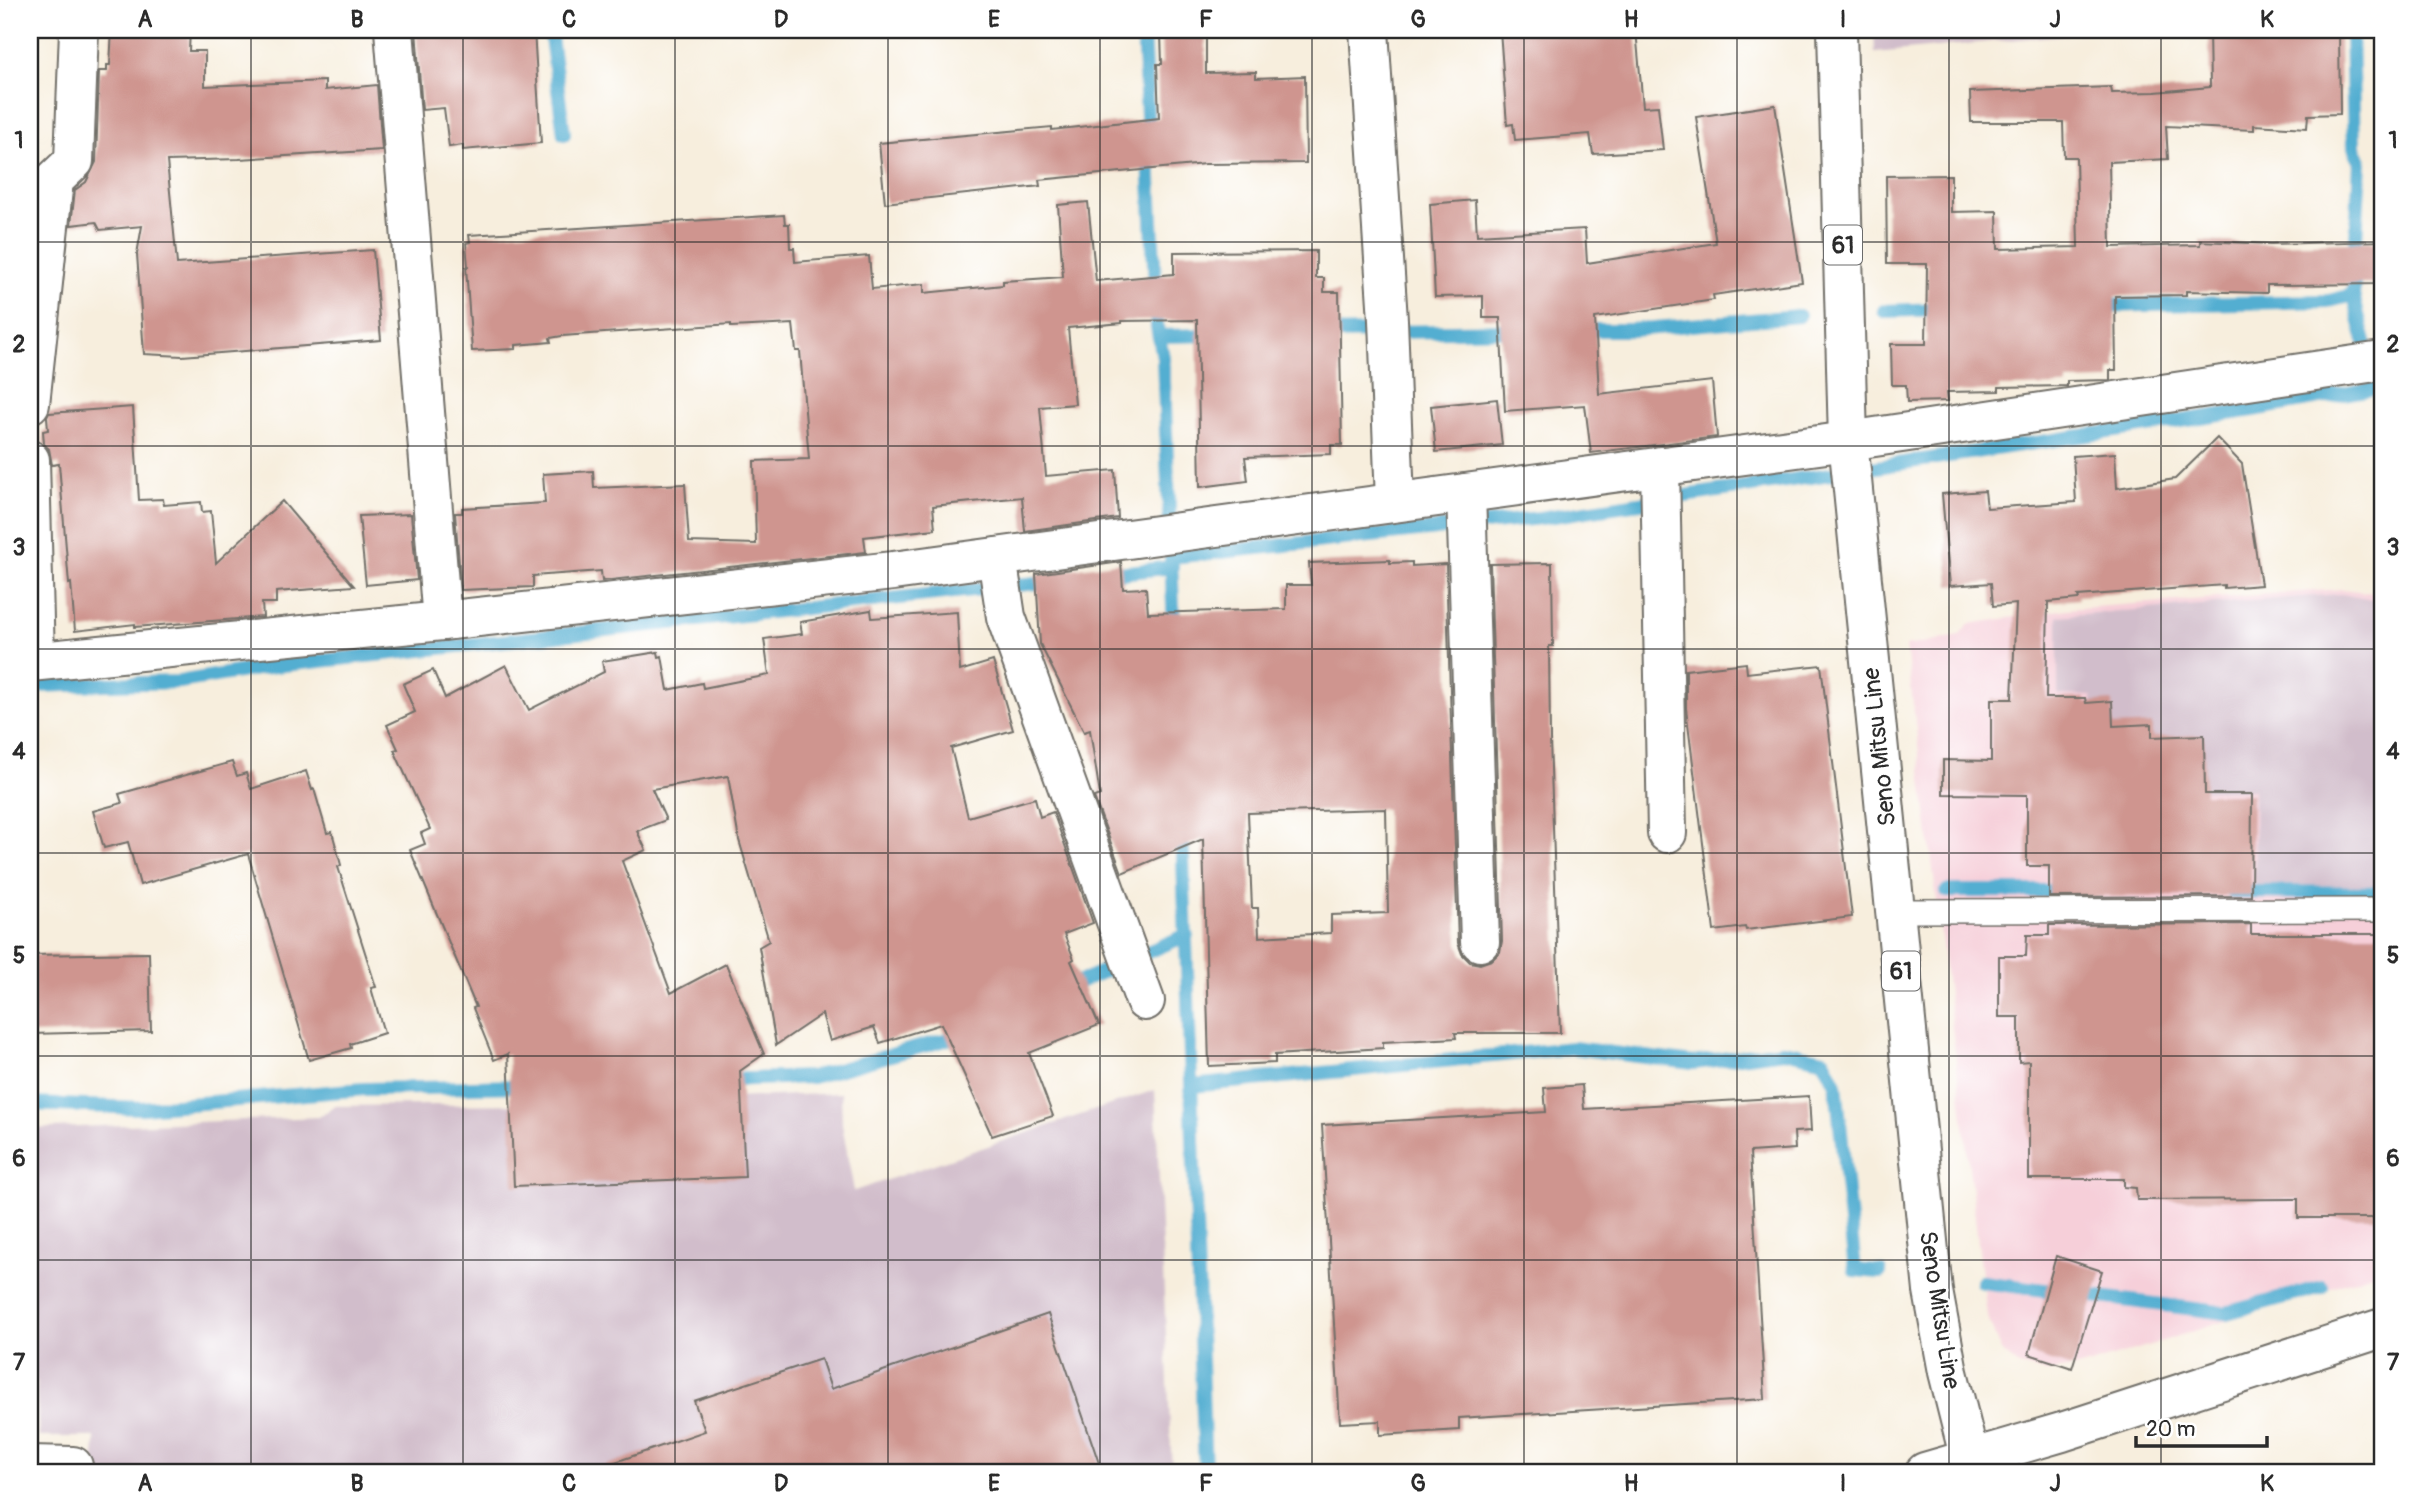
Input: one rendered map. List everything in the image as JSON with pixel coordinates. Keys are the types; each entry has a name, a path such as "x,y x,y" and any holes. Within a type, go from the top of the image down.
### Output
{"street":[{"path":"30,404 36,291 54,180 74,161 79,30"},
{"path":"394,30 442,621"},
{"path":"1369,30 1388,332 1395,502"},
{"name":"Seno Mitsu Line","path":"1837,30 1850,460 1933,1291 1970,1468"},
{"path":"30,460 32,661 442,621 893,571 1000,575 1168,533 1395,502 1466,517 1661,491 1850,460 2382,360"},
{"path":"1661,491 1667,833"},
{"path":"1466,517 1480,942"},
{"path":"1000,575 1006,617 1134,973"},
{"path":"1925,1472 1970,1468 2062,1432 2382,1328"},
{"path":"30,1465 73,1466 73,1472"}],"lane":[{"path":"1895,911 2382,910"}],"shaded area":[{"path":"1874,30 2114,30 1875,53"},
{"path":"2342,589 2382,594 2382,1271 2081,1367 2045,1372 2019,1366 2001,1351 1987,1316 1906,646 1959,636 1969,624 2067,609"},
{"path":"2341,594 2382,602 2382,888 2255,889 2254,790 2093,791 2092,696 2058,695 2058,616"},
{"path":"1155,1090 1172,1472 94,1472 95,1437 39,1437 30,1280 30,1129 319,1117 335,1106 622,1103 841,1093 842,1124 854,1191"}],"building":[{"path":"112,30 190,30 189,51 205,51 205,86 325,81 325,90 377,85 382,150 167,161 177,264 373,250 381,340 182,356 144,354 137,254 142,226 100,230 96,222 71,225 75,190 86,182 96,162 99,71 107,71 107,65 110,65"},
{"path":"416,30 534,30 541,143 463,150 463,145 449,147 444,108 422,110"},
{"path":"1500,30 1636,30 1643,107 1658,106 1663,150 1593,154 1590,134 1515,140 1513,124 1507,125"},
{"path":"2339,30 2340,114 2308,115 2307,128 2254,125 2254,130 2166,126 2168,159 2109,162 2111,247 2200,245 2200,241 2271,244 2382,241 2382,284 2267,285 2267,293 2186,291 2186,295 2115,296 2116,370 2110,370 2110,380 2067,381 2067,386 1999,387 1999,391 1947,392 1948,401 1907,402 1906,385 1892,385 1891,344 1926,344 1927,264 1887,264 1886,176 1951,175 1951,212 1997,211 1998,249 2078,247 2076,157 2064,157 2063,122 1971,122 1970,92 2111,87 2112,93 2210,87 2209,31"},
{"path":"1161,34 1206,34 1206,73 1256,72 1256,78 1305,76 1306,163 1205,164 1039,180 1040,186 885,203 879,143 1052,127 1052,130 1159,118 1157,64 1162,64"},
{"path":"1775,105 1802,282 1713,295 1714,300 1595,318 1599,394 1712,381 1717,437 1591,453 1585,405 1505,411 1500,318 1483,318 1483,296 1435,297 1430,204 1475,200 1477,235 1585,229 1587,263 1716,243 1696,117"},
{"path":"1088,202 1096,281 1174,274 1174,252 1316,251 1316,278 1324,278 1324,292 1339,292 1342,445 1331,445 1331,454 1245,457 1248,481 1200,487 1197,320 1122,321 1068,328 1075,404 1040,407 1046,476 1115,470 1118,518 1025,531 1022,497 933,506 935,529 864,537 866,552 602,581 601,571 533,576 533,587 461,590 455,513 462,513 462,508 545,503 543,474 593,471 594,488 685,484 689,542 756,544 754,461 809,459 800,351 796,351 793,324 731,327 731,324 562,336 550,338 551,342 516,345 516,349 472,351 466,267 466,243 470,242 469,235 784,215 785,224 789,224 790,248 794,248 795,262 869,256 872,289 924,284 924,293 1003,285 1003,281 1063,277 1058,205"},
{"path":"1497,399 1502,445 1436,452 1431,406"},
{"path":"133,407 139,500 163,499 164,505 201,502 202,512 211,511 216,563 282,501 354,586 276,592 276,603 262,603 263,617 135,627 135,624 75,631 59,464 52,465 49,449 44,444 43,431 48,430 49,413"},
{"path":"2217,438 2242,464 2261,585 2224,588 2224,585 2078,596 2079,599 2048,602 2046,698 2085,698 2086,703 2112,701 2113,726 2152,724 2152,737 2204,735 2205,794 2252,794 2251,896 2049,897 2049,866 2027,866 2027,795 1943,794 1943,760 1991,761 1991,699 2012,699 2016,604 1993,606 1991,583 1950,586 1942,494 1985,491 1987,508 2076,502 2073,456 2115,453 2117,488 2175,479"},
{"path":"411,514 417,580 366,585 359,516"},
{"path":"1390,560 1390,563 1412,562 1412,566 1446,564 1458,943 1462,954 1470,962 1480,964 1492,960 1500,952 1502,941 1490,564 1552,563 1550,739 1560,1033 1455,1033 1456,1038 1383,1042 1383,1048 1275,1055 1275,1063 1209,1066 1203,839 1122,873 1094,797 1100,795 1090,730 1084,732 1040,644 1036,574 1121,562 1123,589 1146,588 1148,613 1286,609 1286,585 1311,585 1309,563","holes":["1386,809 1388,913 1331,915 1331,933 1259,937 1258,908 1252,908 1248,813"]},
{"path":"871,610 872,618 957,612 960,671 993,661 1013,730 951,748 968,817 1035,798 1040,817 1053,812 1093,923 1064,934 1074,959 1071,961 1099,1025 1029,1053 1053,1116 992,1136 941,1024 880,1043 874,1027 830,1041 822,1014 776,1045 759,947 769,941 739,840 728,776 652,789 666,820 637,831 646,850 622,861 671,993 726,964 764,1054 740,1071 745,1177 514,1186 508,1054 494,1060 473,1008 476,1007 410,850 425,844 421,833 430,829 394,750 398,749 387,725 415,712 403,684 433,670 445,698 506,665 529,710 604,672 602,661 658,652 659,657 662,656 668,690 702,683 703,688 769,675 764,639 802,634 800,622"},
{"path":"1746,663 1747,673 1821,665 1852,917 1746,930 1745,927 1714,931 1686,708 1686,670"},
{"path":"232,762 237,776 246,773 251,789 306,771 327,833 332,832 341,865 338,867 376,987 371,988 384,1033 350,1044 351,1048 309,1060 248,854 140,885 128,842 104,848 93,811 122,803 119,794"},
{"path":"2251,924 2251,934 2382,934 2382,1218 2298,1218 2298,1199 2137,1200 2136,1188 2124,1187 2124,1179 2029,1179 2029,1061 2019,1062 2019,1017 1999,1017 1999,956 2026,956 2027,935 2049,935 2049,925"},
{"path":"149,953 151,1031 30,1034 30,955"},
{"path":"1582,1085 1584,1109 1809,1096 1811,1131 1794,1132 1795,1149 1750,1152 1765,1399 1459,1418 1459,1430 1380,1435 1380,1421 1340,1423 1322,1125 1546,1112 1544,1088"},
{"path":"2056,1256 2102,1271 2072,1368 2029,1354"},
{"path":"1048,1314 1102,1472 602,1472 601,1467 705,1431 694,1401 821,1359 831,1389"}],"waterway":[{"path":"550,30 564,134"},
{"path":"1143,30 1157,327 1163,357 1174,631"},
{"path":"2351,30 2354,147 2360,161 2355,260"},
{"path":"2354,287 2353,295 2367,350"},
{"path":"2099,306 2329,301 2353,295"},
{"path":"1884,311 1945,309"},
{"path":"1577,330 1631,330 1799,316"},
{"path":"1321,333 1518,330"},
{"path":"1159,336 1217,335"},
{"path":"1172,557 1540,518 2253,410 2382,387"},
{"path":"1103,575 1172,567"},
{"path":"30,686 179,682 274,666 1055,581"},
{"path":"1182,830 1205,1472"},
{"path":"1947,891 2068,891"},
{"path":"2232,892 2382,893"},
{"path":"1063,989 1187,935"},
{"path":"722,1080 812,1077 945,1040 964,1031"},
{"path":"1192,1086 1573,1048 1693,1063 1784,1051 1824,1060 1836,1084 1855,1270 1880,1272"},
{"path":"30,1104 142,1108 364,1089 526,1086"},
{"path":"1982,1282 2226,1313 2322,1287"}]}
